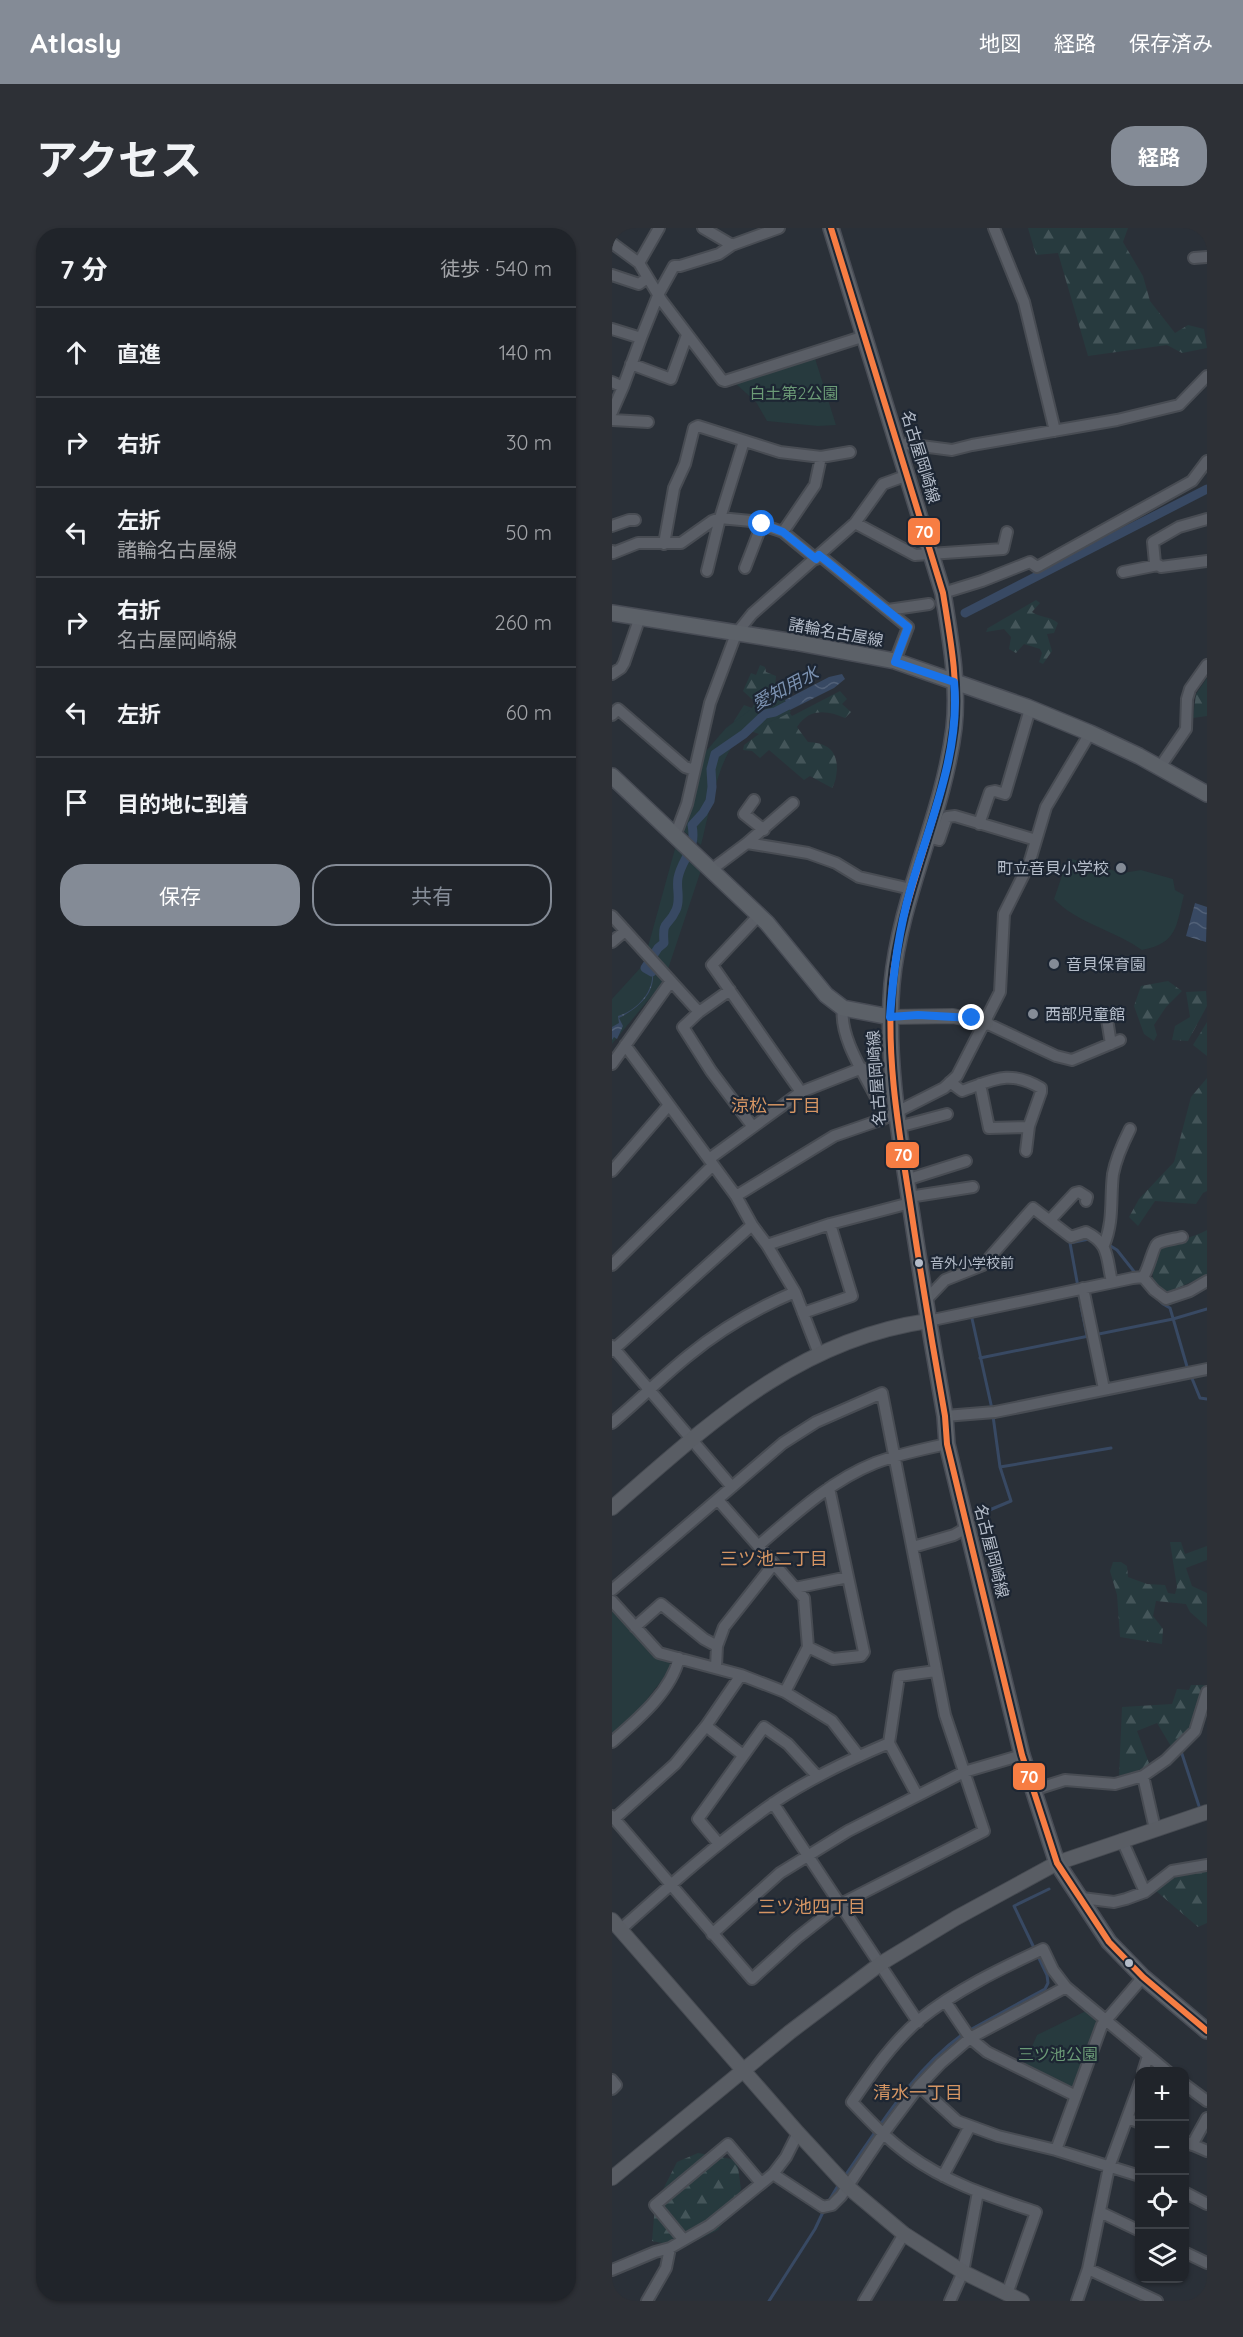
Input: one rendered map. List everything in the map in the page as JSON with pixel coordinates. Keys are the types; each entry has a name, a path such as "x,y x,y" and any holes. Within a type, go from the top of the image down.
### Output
{"main road":[{"name":"名古屋岡崎線","path":"831,228 932,555 945,600 952,639 956,701 953,729 942,785 911,889 895,953 890,1017 896,1119 945,1416 947,1444 1023,1755 1058,1863 1109,1942 1143,1977 1207,2031"},
{"name":"諸輪名古屋線","path":"612,613 806,644 895,662 1030,709 1090,733 1160,767 1207,794"},
{"path":"612,776 759,915 826,995 843,1008"},
{"name":"名古屋岡崎線","path":"843,1008 890,1017"}],"street":[{"path":"639,263 658,228"},
{"path":"703,228 732,245"},
{"path":"612,412 658,293 674,266 680,267 719,254 732,245 779,228"},
{"path":"994,228 1024,302 1054,431"},
{"path":"612,243 639,263 647,278 707,362 725,381 865,336"},
{"path":"1194,258 1207,257"},
{"path":"612,275 639,284 647,278"},
{"path":"612,328 641,338"},
{"path":"632,364 671,379 687,334"},
{"path":"898,443 952,450 1117,420 1179,405 1207,376"},
{"path":"612,382 623,387"},
{"path":"612,420 648,422"},
{"path":"663,544 674,488 684,464 694,428 698,426 780,452 821,457 850,452"},
{"path":"707,571 720,518 744,441"},
{"path":"783,532 815,485 821,457"},
{"path":"945,600 982,581 1030,561 1037,567 1192,481 1207,461"},
{"path":"678,839 710,703 736,634 752,614 855,523 883,484 908,475"},
{"path":"612,553 638,543 681,543 720,518 762,524 783,532 908,627 895,662"},
{"path":"1158,565 1155,563 1153,542 1155,539 1179,527 1207,519"},
{"path":"612,526 635,520"},
{"path":"855,523 915,555 1003,549 1007,532"},
{"path":"745,568 762,524"},
{"path":"1123,572 1158,565 1161,567 1207,561"},
{"path":"888,610 929,604"},
{"path":"612,674 624,663 640,617"},
{"path":"1160,767 1186,729 1187,699 1190,689 1207,665"},
{"path":"612,715 618,709 685,767 694,770"},
{"path":"979,824 990,792 1005,794 1030,709"},
{"path":"896,1119 944,1088 957,1076 986,1023 1000,992 1002,980 1004,914 1029,864 1046,807 1090,733"},
{"path":"754,800 744,814 764,830"},
{"path":"711,870 764,830 793,803"},
{"path":"927,837 939,840 947,817 955,816 1036,840"},
{"path":"747,843 808,853 836,863 859,877 911,889"},
{"path":"759,915 712,965 801,1092"},
{"path":"612,916 699,1012"},
{"path":"612,942 625,931"},
{"path":"612,1064 671,981"},
{"path":"730,990 699,1012 683,1027 711,1071 753,1127"},
{"path":"843,1008 844,1033 878,1101"},
{"path":"890,1017 953,1016 986,1023 1056,1056 1072,1060 1116,1042 1106,1013"},
{"path":"625,1045 736,1196 752,1225 767,1245 795,1292 819,1354"},
{"path":"612,1265 711,1162 753,1127 801,1092 862,1068"},
{"path":"950,1082 962,1091 1012,1076 1041,1088 1029,1127 1026,1151"},
{"path":"980,1084 989,1128 1029,1127"},
{"path":"612,1171 669,1105"},
{"path":"736,1196 806,1151 834,1136 883,1119 946,1114"},
{"path":"1112,1282 1104,1245 1113,1210 1113,1174 1122,1144 1130,1129"},
{"path":"906,1180 966,1161"},
{"path":"767,1245 909,1200 973,1187"},
{"path":"1050,1220 1075,1193 1083,1194 1087,1197 1086,1201"},
{"path":"925,1301 945,1280 983,1265 1033,1208 1071,1237 1086,1232 1098,1238 1104,1245"},
{"path":"803,1313 852,1296 830,1224"},
{"path":"732,1486 613,1349 752,1225"},
{"path":"612,1508 692,1439 765,1384 819,1354 881,1330 1143,1277 1149,1269 1157,1244 1182,1237"},
{"path":"1143,1277 1166,1299 1190,1291 1207,1281"},
{"path":"1083,1288 1104,1389"},
{"path":"612,1423 688,1356 725,1329 763,1306 795,1292"},
{"path":"945,1416 995,1412 1207,1369"},
{"path":"612,1590 783,1443 816,1422 882,1393 945,1715 984,1831 839,1905 797,1938 752,1979 613,1818 675,1764 706,1726 741,1675"},
{"path":"758,1546 803,1507 856,1472 895,1456 947,1444"},
{"path":"808,1647 833,1659 861,1656 864,1652 829,1488"},
{"path":"718,1500 804,1598 808,1647 785,1692"},
{"path":"913,1547 954,1535 968,1527"},
{"path":"716,1667 717,1646 724,1627 773,1565"},
{"path":"795,1588 848,1577"},
{"path":"612,1601 659,1653 716,1667 785,1692 832,1721 859,1756"},
{"path":"635,1627 661,1604 704,1639 717,1646"},
{"path":"612,1742 635,1722 660,1693 676,1670 679,1658"},
{"path":"917,1795 890,1743 899,1676 936,1671"},
{"path":"1033,1790 1065,1780 1115,1784 1143,1776 1170,1756 1195,1731 1207,1692"},
{"path":"706,1726 743,1755"},
{"path":"719,1844 698,1819 764,1727 788,1744 817,1776"},
{"path":"890,1743 817,1776 773,1803 719,1844 671,1885 616,1925 848,2187 904,2234 963,2272 1022,2301"},
{"path":"712,1934 780,1873 848,1831 964,1772 1023,1755"},
{"path":"1143,1776 1155,1829"},
{"path":"773,1803 918,2022"},
{"path":"612,2178 744,2069 880,1964 956,1918 1058,1863 1207,1812"},
{"path":"1122,1840 1144,1892"},
{"path":"1082,1898 1114,1902 1136,1897 1172,1871 1207,1865"},
{"path":"1007,2294 1036,2212 978,2192 943,2176 911,2157 883,2134 852,2102 888,2052 918,2022 945,2001 1043,1949 1053,1970 1066,1987 1162,2067"},
{"path":"1056,2150 1106,2019 1143,1977"},
{"path":"773,2174 823,2207 832,2205 848,2187 883,2134 919,2086 940,2063 970,2038 1066,1987"},
{"path":"945,2001 970,2038 998,2059 1076,2096"},
{"path":"1145,2067 1148,2056"},
{"path":"612,2080 616,2085 612,2089"},
{"path":"919,2086 957,2121 998,2136 1056,2150 1137,2175"},
{"path":"1189,2087 1207,2101"},
{"path":"1077,2301 1088,2268 1109,2167 1135,2098"},
{"path":"1128,2118 1135,2121"},
{"path":"1189,2142 1207,2118"},
{"path":"943,2176 970,2126"},
{"path":"612,2270 670,2248 710,2225 773,2174 786,2157 798,2133"},
{"path":"1189,2143 1207,2151"},
{"path":"683,2240 655,2205 728,2144 761,2183"},
{"path":"950,2301 963,2272 978,2192"},
{"path":"1189,2194 1207,2204"},
{"path":"1100,2212 1136,2229"},
{"path":"864,2301 904,2234"},
{"path":"647,2301 666,2268 670,2248"},
{"path":"1189,2254 1207,2263"},
{"path":"1088,2268 1157,2301"}],"green space":[{"path":"1028,228 1128,228 1123,242 1143,276 1150,301 1175,333 1188,325 1204,329 1207,348 1182,353 1167,345 1088,356 1058,253 1036,255"},
{"name":"白土第2公園","path":"814,355 836,425 818,426 767,421 756,402 735,383"},
{"path":"1036,600 1040,603 1032,612 1058,623 1054,633 1047,634 1052,651 1043,664 1039,662 1042,653 1040,649 1024,644 1016,653 1009,649 1011,637 1004,629 986,632 988,628"},
{"path":"760,665 765,667 766,672 776,676 775,686 780,691 778,699 792,716 840,691 847,699 842,704 851,712 845,718 832,713 819,712 807,716 797,727 808,742 825,746 833,752 837,769 832,788 810,776 804,780 769,750 760,758 752,751 743,750 744,745 759,734 736,726 734,721 744,705 752,708 755,702 743,691 751,673 756,675"},
{"path":"1207,678 1207,716 1193,718 1196,694"},
{"path":"782,695 791,712 745,735 734,744 728,753 714,792 701,845 681,829 700,758 726,728 750,710"},
{"path":"676,845 702,867 664,981 612,1044 612,999 643,965"},
{"path":"1068,858 1123,873 1141,870 1173,879 1175,890 1184,895 1174,932 1163,943 1142,950 1063,907 1054,899"},
{"path":"1168,981 1182,991 1166,1007 1154,1025 1157,1035 1154,1041 1144,1034 1134,1006 1141,986"},
{"path":"1206,991 1207,1006 1188,1041 1172,1040 1175,1026 1190,1017 1186,992"},
{"path":"1207,1022 1207,1056 1193,1045"},
{"path":"1207,1078 1207,1191 1196,1204 1155,1201 1138,1226 1129,1217 1139,1199 1174,1162 1191,1097"},
{"path":"1207,1230 1207,1275 1164,1294 1153,1280 1155,1254 1163,1247"},
{"path":"1170,1542 1181,1542 1185,1554 1207,1546 1207,1560 1186,1568 1192,1586 1207,1593 1207,1627 1190,1612 1186,1604 1156,1601 1153,1616 1163,1629 1162,1644 1120,1637 1117,1595 1110,1571 1113,1562 1121,1562 1127,1566 1128,1577 1147,1584 1165,1585 1168,1593 1175,1594 1177,1587"},
{"path":"612,1609 650,1652 669,1662 672,1667 635,1715 612,1735"},
{"path":"1191,1685 1205,1685 1198,1712 1186,1734 1172,1748 1157,1723 1137,1731 1149,1763 1146,1768 1119,1776 1122,1707 1172,1704 1177,1689 1189,1690"},
{"path":"1207,1870 1207,1923 1198,1927 1155,1890 1174,1875"},
{"name":"三ツ池公園","path":"1088,2010 1099,2020 1099,2024 1075,2088 1071,2090 1023,2067 1037,2035"},
{"path":"698,2153 737,2160 741,2189 733,2207 718,2230 683,2247 652,2241 655,2205 677,2162"}],"water":[{"path":"842,674 845,679 834,688 790,710 785,700 829,677"},
{"path":"1195,903 1207,907 1206,942 1186,936"},
{"path":"649,970 653,973 653,981 648,995 638,1006 619,1018 623,1026 617,1039 614,1037 612,1040 612,1027 619,1023 618,1016 631,1010 647,994 652,980 652,973"}],"waterway":[{"name":"愛知用水","path":"965,613 1207,489"},
{"name":"愛知用水","path":"652,972 645,968 664,943 665,926 677,906 678,878 691,848 692,825 710,801 711,769 715,754 744,734 765,714 775,712 798,700"},
{"path":"1078,1287 1070,1243 1089,1239"},
{"path":"1109,1245 1117,1250 1136,1274"},
{"path":"1156,1297 1170,1308 1188,1370"},
{"path":"1081,1306 1087,1336"},
{"path":"980,1358 1173,1319 1207,1309"},
{"path":"971,1314 992,1409"},
{"path":"1191,1376 1200,1398 1207,1399"},
{"path":"980,1514 1011,1501 1000,1467 993,1416"},
{"path":"1000,1467 1111,1448"},
{"path":"1182,1754 1199,1806"},
{"path":"968,2031 1045,1989 1048,1983 1047,1975 1014,1906 1049,1889"},
{"path":"845,2176 898,2100 928,2064 963,2034"},
{"path":"827,2204 839,2184"},
{"path":"769,2301 815,2229 824,2210"}],"transit line":[{"name":"70","path":"831,228 943,593 953,660 955,711 949,761 904,919 892,984 891,1011 892,1064 897,1117 945,1416 947,1444 1022,1755 1057,1863 1109,1942 1143,1977 1207,2031"}],"place":[{"name":"町立音貝小学校","path":"1121,868"},
{"name":"音貝保育園","path":"1054,964"},
{"name":"西部児童館","path":"1033,1014"},
{"name":"音外小学校前","path":"919,1263"}],"district":[{"name":"涼松一丁目","path":"776,1105"},
{"name":"三ツ池二丁目","path":"774,1558"},
{"name":"三ツ池四丁目","path":"812,1906"},
{"name":"清水一丁目","path":"918,2092"}],"route":[{"path":"762,524 783,532 816,559 819,555 908,627 895,662 954,682 956,701 948,756 942,785 902,921 895,953 890,1017 918,1015 972,1018"}]}
